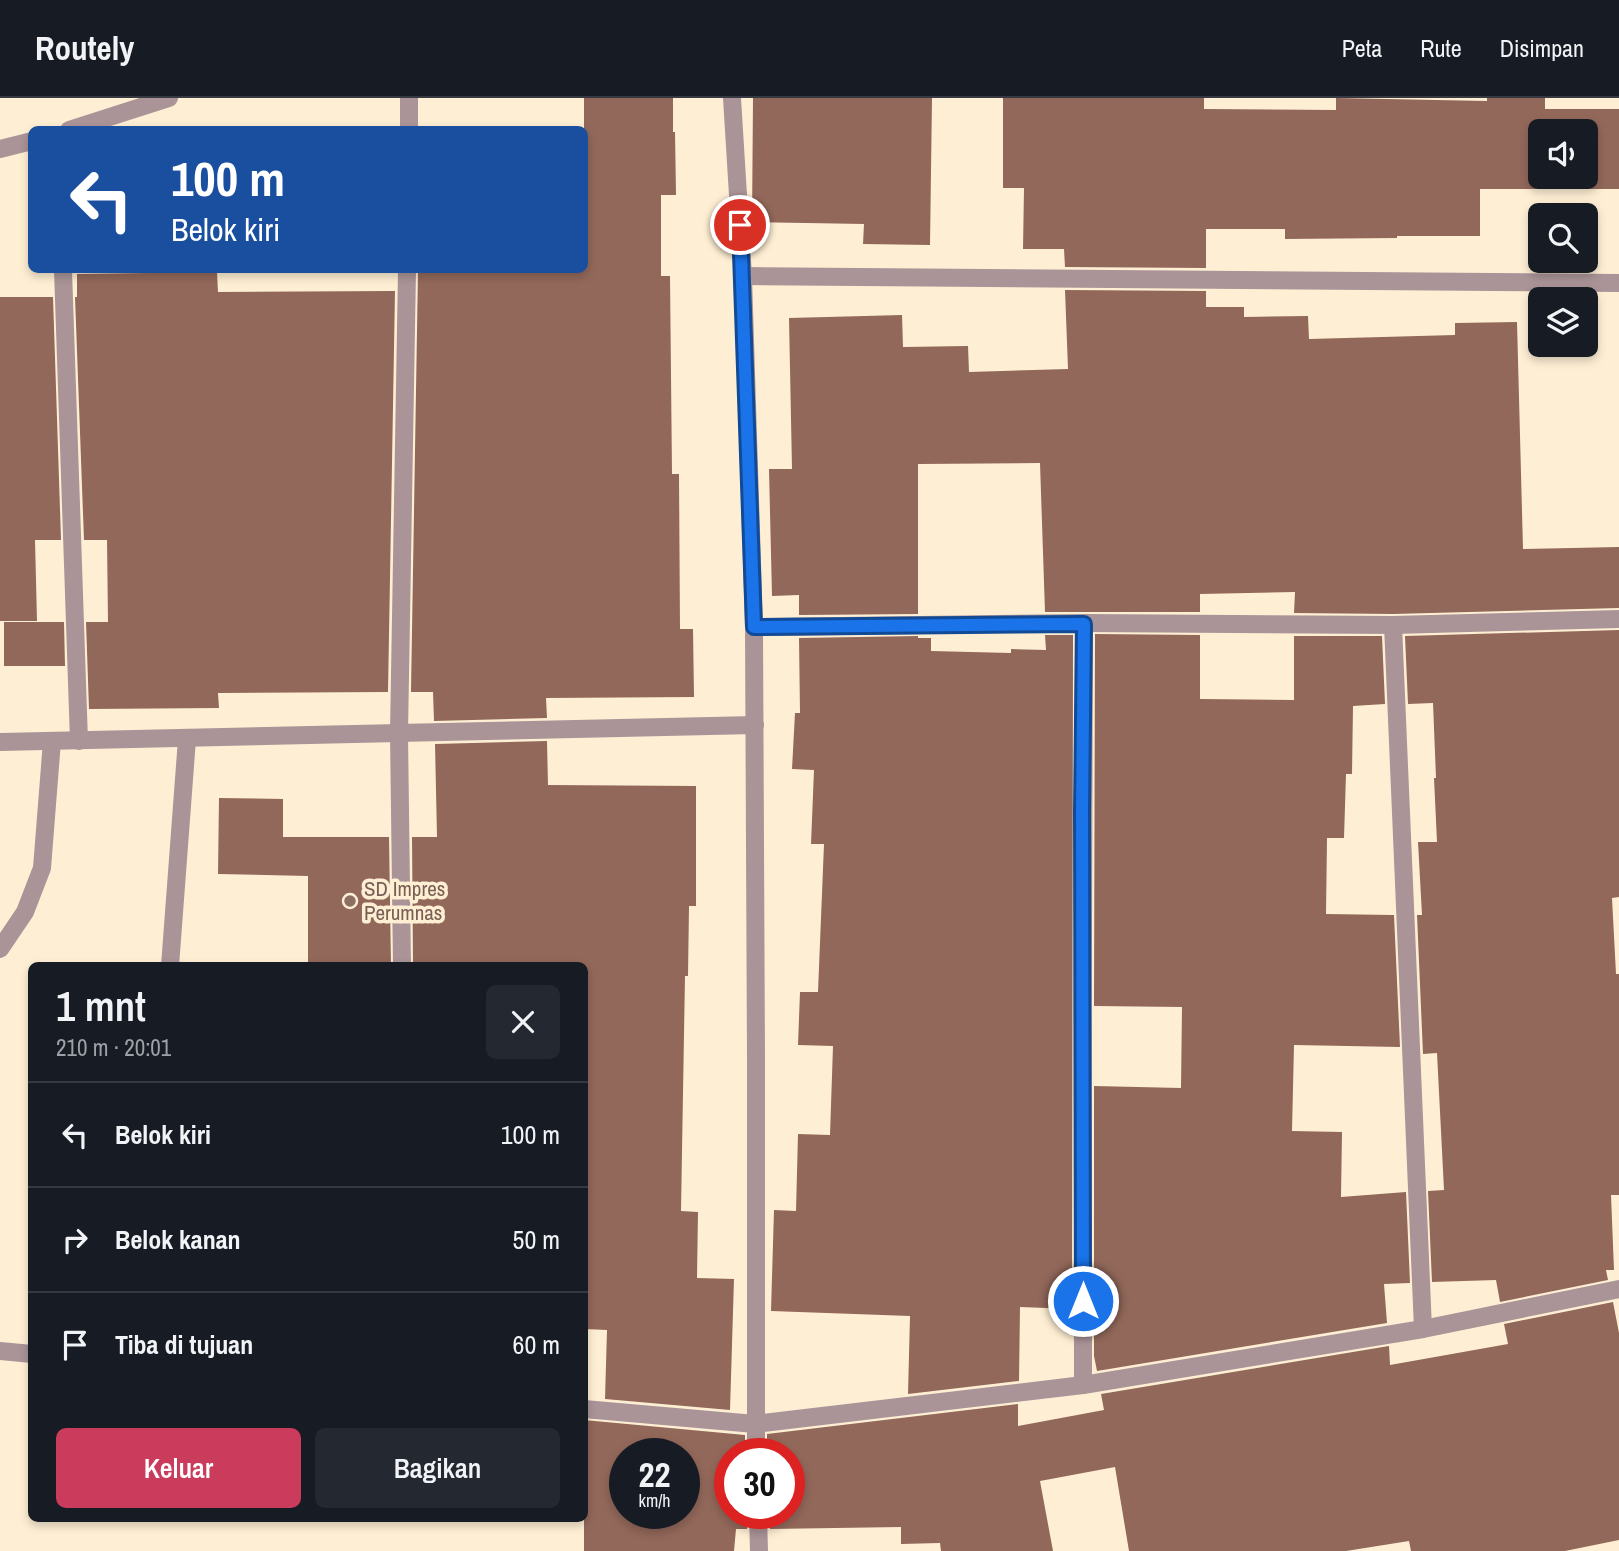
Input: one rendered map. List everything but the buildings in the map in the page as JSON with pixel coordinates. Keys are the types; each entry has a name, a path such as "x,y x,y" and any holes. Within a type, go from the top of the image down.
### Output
{"street":[{"path":"82,126 169,98"},
{"path":"409,126 410,98"},
{"path":"732,98 743,276 754,627 757,1060 755,1438"},
{"path":"0,149 28,142"},
{"path":"63,273 79,741"},
{"path":"402,962 400,733 407,273"},
{"path":"743,276 1619,283"},
{"path":"754,627 1393,625 1619,619"},
{"path":"1083,1385 1084,624"},
{"path":"1393,625 1423,1329"},
{"path":"0,742 755,725"},
{"path":"170,962 187,739"},
{"path":"0,949 25,912 41,868 52,741"},
{"path":"588,1409 755,1424 1083,1385 1423,1329 1619,1289"},
{"path":"0,1352 28,1354"},
{"path":"758,1529 759,1551"}],"place":[{"name":"SD Impres Perumnas","path":"350,901"}],"route":[{"path":"740,225 754,627 1084,624 1083,1301"}]}
